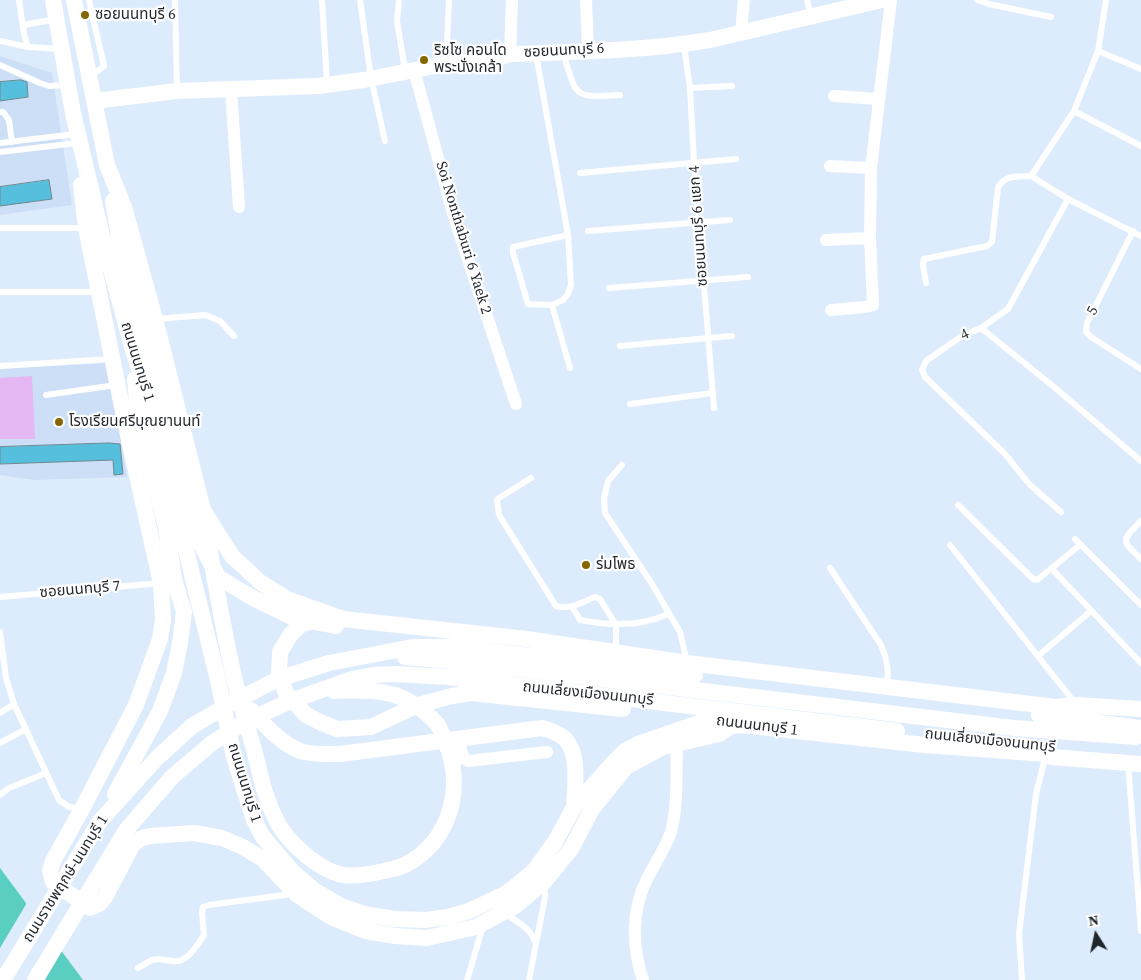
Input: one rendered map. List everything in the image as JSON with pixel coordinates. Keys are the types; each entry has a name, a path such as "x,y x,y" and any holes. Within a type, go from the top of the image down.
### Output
{"main road":[{"name":"ถนนนนทบุรี 1","path":"53,0 73,114 103,240 132,347 151,408 218,680 234,758 254,820 263,837 292,871 315,891 341,906 368,914 396,919 415,920 448,917 469,911 507,893 534,871 555,842 574,807 625,751 638,744 707,720 731,726 742,725 925,745 1137,760"},
{"name":"ถนนนนทบุรี 1","path":"74,0 107,164 124,207 155,319 203,510 232,556 260,582 287,599 343,619 528,639 687,663 1056,707 1141,709"},
{"name":"ซอยนนทบุรี 6","path":"94,101 178,91 318,86 510,54 684,44 742,33 881,0"},
{"path":"73,114 86,228 117,385 161,583 163,620 157,647 136,705 53,860 50,871 53,882 90,908 98,904 105,897 134,844 142,838 165,834 194,833 222,838 243,847 263,859 296,894 332,917 366,931 395,936 427,938 476,927 515,906 544,882 571,849 592,809 626,767 663,747 720,734 731,726"},
{"path":"107,164 120,243 194,531 218,577 251,597 294,618 372,632 450,640 537,656"},
{"path":"100,821 160,711 174,673 184,612 174,579 166,527 138,411 132,347"},
{"path":"203,510 220,610 235,682 269,806 279,826 291,842 315,863 342,875 367,875 404,866 425,849 443,827 452,810 455,791 454,771 448,749 437,724 414,702 384,691 315,692"},
{"path":"343,619 320,620 302,624 291,634 280,652 279,673 286,692 306,715 337,729 371,727 418,705 471,693 699,717 707,720"},
{"path":"367,656 413,647 452,647 1141,728"},
{"name":"ถนนราชพฤกษ์-นนทบุรี 1","path":"2,980 100,821 157,758 192,726 278,679 329,663 367,656"},
{"name":"ถนนเลี่ยงเมืองนนทบุรี","path":"367,656 413,657 452,661 1014,728 1141,738"},
{"name":"ถนนเลี่ยงเมืองนนทบุรี","path":"104,866 127,829 172,778 212,743 245,722 315,692 352,679 373,675 449,677 1137,760"},
{"path":"235,682 249,708 274,735 300,751 340,754 542,728 554,732 564,738 571,746 575,764 574,807"},
{"path":"1049,755 1068,751 1077,735 1074,723 1056,707"},
{"name":"ถนนราชพฤกษ์-นนทบุรี 1","path":"35,980 104,866"}],"street":[{"path":"510,54 512,0"},
{"path":"586,0 588,50"},
{"path":"742,33 744,0"},
{"path":"831,310 872,305 870,238 871,168 891,0"},
{"name":"Soi Nonthaburi 6 Yaek 2","path":"409,71 454,218 516,404"},
{"path":"231,90 240,207"},
{"path":"834,96 878,99"},
{"path":"830,166 871,168"},
{"path":"826,240 870,238"},
{"path":"458,738 464,758 468,761 546,752"},
{"path":"643,980 637,959 635,926 637,908 646,880 660,857 671,832 674,815 677,744"}],"lane":[{"path":"19,0 24,25 24,38 28,47"},
{"path":"88,0 104,66 98,71 89,74"},
{"path":"175,0 178,91"},
{"path":"322,0 327,84"},
{"path":"360,0 371,78 385,141"},
{"path":"399,0 397,21 409,71"},
{"path":"446,65 449,0"},
{"path":"807,0 811,16"},
{"path":"977,0 1051,17"},
{"path":"1032,176 1074,111 1098,51 1106,0"},
{"path":"24,25 56,19"},
{"path":"0,40 28,47 61,49"},
{"name":"ซอยนนทบุรี 6 แยก 4","path":"684,44 690,88 694,163 714,408"},
{"path":"563,51 574,87 579,93 589,97 620,95"},
{"path":"1098,51 1141,69"},
{"path":"536,53 568,235 571,285 568,294 563,300 552,305 528,304 513,248 520,244 568,235"},
{"path":"0,65 48,86 68,85"},
{"path":"690,88 732,86"},
{"path":"1074,111 1141,146"},
{"path":"0,112 3,112 9,120 12,142"},
{"path":"0,143 76,139"},
{"path":"0,152 76,139"},
{"path":"580,173 736,159"},
{"path":"926,283 922,265 924,259 987,246 992,242 998,188 1007,177 1032,176 1068,199 1141,236"},
{"name":"4","path":"1061,512 1029,484 1005,454 925,377 922,370 926,361 962,336 981,328 1008,309 1068,199"},
{"path":"588,231 730,220"},
{"path":"0,228 86,228"},
{"name":"5","path":"1133,231 1087,323 1086,332 1141,369"},
{"path":"609,288 748,277"},
{"path":"0,292 100,292"},
{"path":"552,305 570,368"},
{"path":"155,319 205,315 220,321 234,336"},
{"path":"981,328 1141,461"},
{"path":"620,346 732,336"},
{"path":"0,366 112,359"},
{"path":"46,395 117,385"},
{"path":"630,404 713,393"},
{"path":"622,465 608,481 604,499 605,514 652,584 680,632 687,663"},
{"path":"531,478 497,500 499,515 556,606 562,608 572,607 595,597 600,599 616,624 616,651"},
{"path":"958,505 1033,579 1040,579 1080,545"},
{"path":"1141,521 1128,534 1126,545 1141,559"},
{"path":"1075,539 1141,605"},
{"path":"950,545 1077,706"},
{"path":"830,568 881,645 887,659 889,673 887,687"},
{"path":"1052,568 1141,663"},
{"name":"ซอยนนทบุรี 7","path":"0,597 161,583"},
{"path":"572,607 580,620 616,624 654,621 668,614"},
{"path":"1038,656 1091,611"},
{"path":"0,632 6,678 14,704 59,800 69,807 82,809"},
{"path":"0,713 14,704"},
{"path":"0,743 26,729"},
{"path":"1022,980 1019,934 1036,794 1049,755"},
{"path":"1137,760 1141,931"},
{"path":"0,796 9,788 46,773"},
{"path":"529,980 545,897 544,882"},
{"path":"138,968 153,960 180,961 191,954 204,934 203,907 296,894"},
{"path":"503,912 527,929 534,936 536,943"},
{"path":"468,980 484,923"}],"shaded area":[{"path":"0,56 52,73 72,205 0,215"},
{"name":"โรงเรียนศรีบุณยานนท์","path":"108,363 127,477 33,480 0,475 0,369"},
{"path":"32,376 35,439 0,439 0,378"},
{"path":"0,868 83,980 0,980"}],"pier":[{"path":"28,901 63,949 45,980 0,980 0,948"}],"building":[{"path":"21,80 27,82 28,97 0,101 0,82"},
{"path":"49,180 52,199 0,206 0,187"},
{"path":"120,444 123,474 114,475 113,460 0,464 0,447"}],"place":[{"name":"ซอยนนทบุรี 6","path":"85,15"},
{"name":"ริซโซ คอนโด พระนั่งเกล้า","path":"424,60"},
{"name":"โรงเรียนศรีบุณยานนท์","path":"59,422"},
{"name":"ร่มโพธ","path":"586,565"}]}
